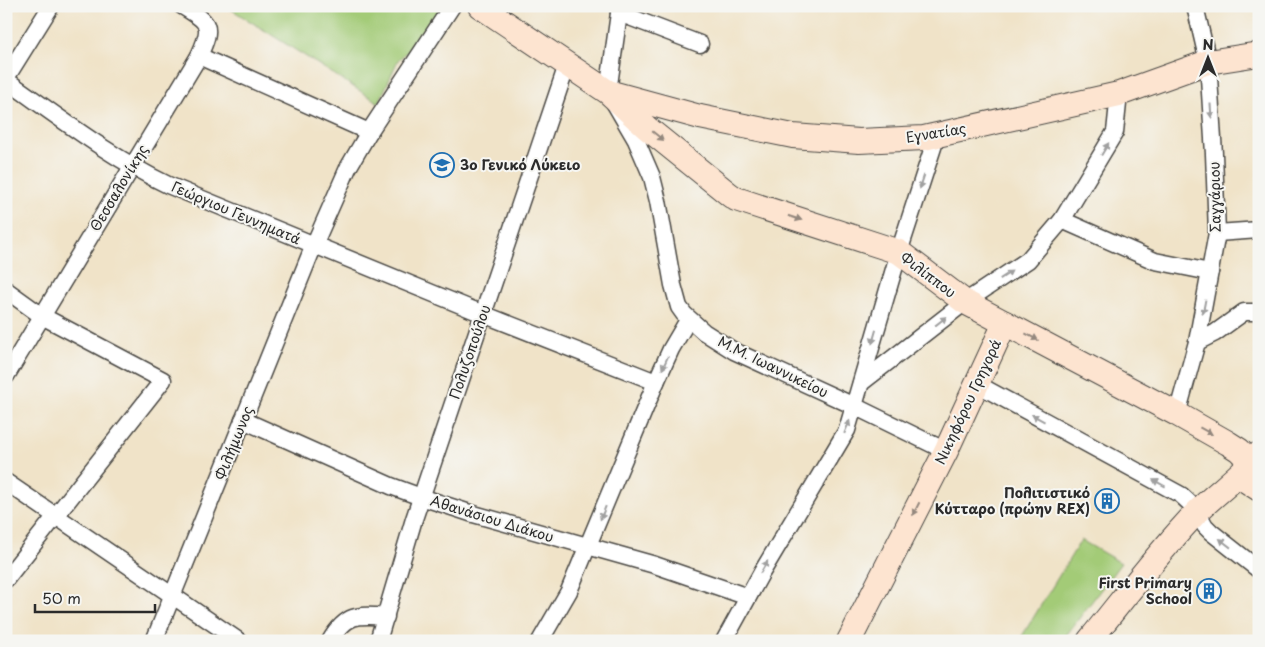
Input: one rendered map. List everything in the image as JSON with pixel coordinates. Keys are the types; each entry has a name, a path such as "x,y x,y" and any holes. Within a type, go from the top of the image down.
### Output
{"street":[{"path":"6,79 51,6"},
{"name":"Θεσσαλονίκης","path":"6,376 199,56 208,35 207,26 204,21 182,6"},
{"name":"Φιλήμωνος","path":"154,641 314,245 348,168 369,132 452,6"},
{"path":"480,6 509,14 567,65 608,92 620,10 700,44"},
{"name":"Σαγγάριου","path":"1177,414 1197,342 1217,233 1208,62 1195,6"},
{"name":"Εγνατίας","path":"608,92 700,117 794,136 859,141 924,138 1119,94 1208,62 1259,54"},
{"path":"199,56 369,132"},
{"name":"Πολυζοπούλου","path":"378,641 421,497 567,65"},
{"name":"Γεώργιου Γεννηματά","path":"6,79 84,136 132,166 178,190 656,382"},
{"name":"Φιλίππου","path":"608,92 648,128 736,199 898,252 965,302 1177,414 1233,447 1250,464 1259,489"},
{"name":"Μ.Μ. Ιωαννικείου","path":"608,92 645,159 658,201 676,294 681,311 688,320 734,351 855,403 947,447"},
{"path":"861,383 965,302 1028,260 1062,220 1116,130 1119,94"},
{"path":"724,641 847,430 898,252 937,135"},
{"path":"1062,220 1155,261 1210,272"},
{"path":"1217,233 1259,230"},
{"path":"6,290 42,316 163,380 6,579"},
{"path":"1197,342 1215,333 1244,312 1259,312"},
{"path":"540,641 561,607 588,548 656,382 671,349 688,320"},
{"name":"Νικηφόρου Γρηγορά","path":"849,641 947,447 1005,323"},
{"path":"977,384 1174,492 1190,503 1211,532 1259,570"},
{"name":"Αθανάσιου Διάκου","path":"243,420 391,486 421,497 588,548 655,565 748,597"},
{"path":"1089,641 1155,558 1197,512 1250,464"},
{"path":"6,482 239,641"},
{"path":"330,641 340,626 355,616 386,617"}],"green space":[{"path":"226,6 445,6 452,11 398,60 379,103"},
{"path":"1081,540 1121,563 1062,641 1019,641"}],"place":[{"name":"3ο Γενικό Λύκειο","path":"442,165"},
{"name":"Πολιτιστικό Κύτταρο (πρώην REX)","path":"1107,501"},
{"name":"First Primary School","path":"1209,591"}]}
